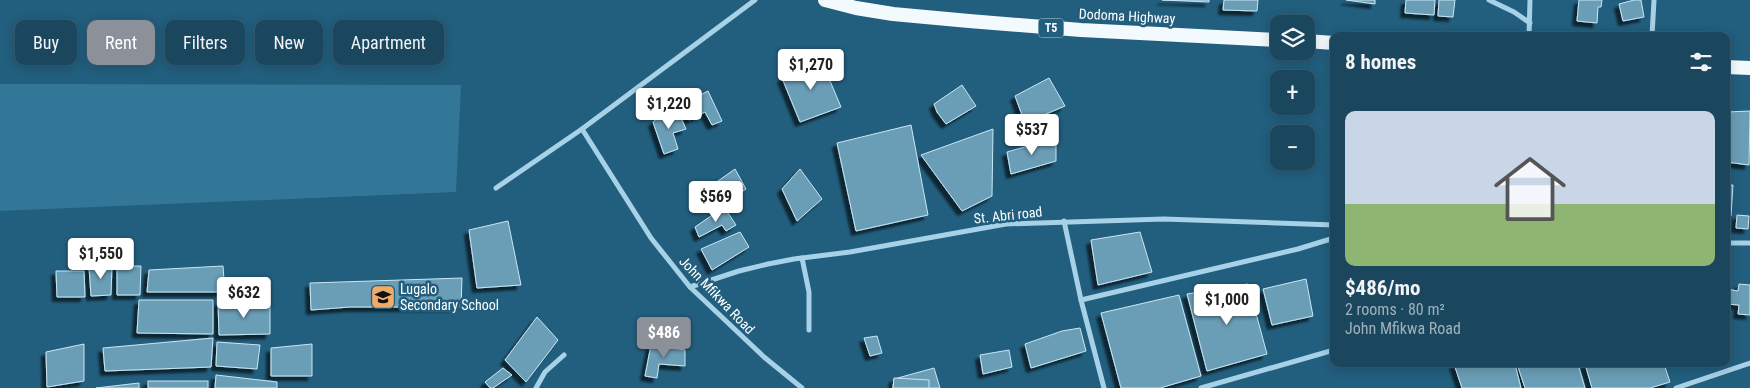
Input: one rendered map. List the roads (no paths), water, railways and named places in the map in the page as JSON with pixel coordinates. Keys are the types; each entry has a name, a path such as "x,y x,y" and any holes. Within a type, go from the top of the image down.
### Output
{"highway":[{"name":"Dodoma Highway","path":"825,0 856,8 893,14 969,21 1081,30 1270,40"},
{"path":"1315,42 1330,43"},
{"path":"1730,67 1750,68"}],"street":[{"path":"496,188 582,129 755,0"},
{"path":"1489,0 1514,12 1530,23"},
{"path":"1529,32 1530,0"},
{"path":"1652,32 1654,0"},
{"name":"John Mfikwa Road","path":"582,129 651,238 690,287 764,358 802,388"},
{"name":"St. Abri road","path":"690,287 739,271 802,258 850,252 1006,224 1164,219 1330,225"},
{"path":"1064,221 1081,300 1104,388"},
{"path":"1081,300 1298,249 1330,239"},
{"path":"1730,243 1750,243"},
{"path":"802,258 809,292 809,330"},
{"path":"1201,388 1330,351"},
{"path":"536,388 545,372 564,354"},
{"path":"1676,388 1750,363"}],"place":[{"name":"Lugalo Secondary School","path":"383,297"}]}
